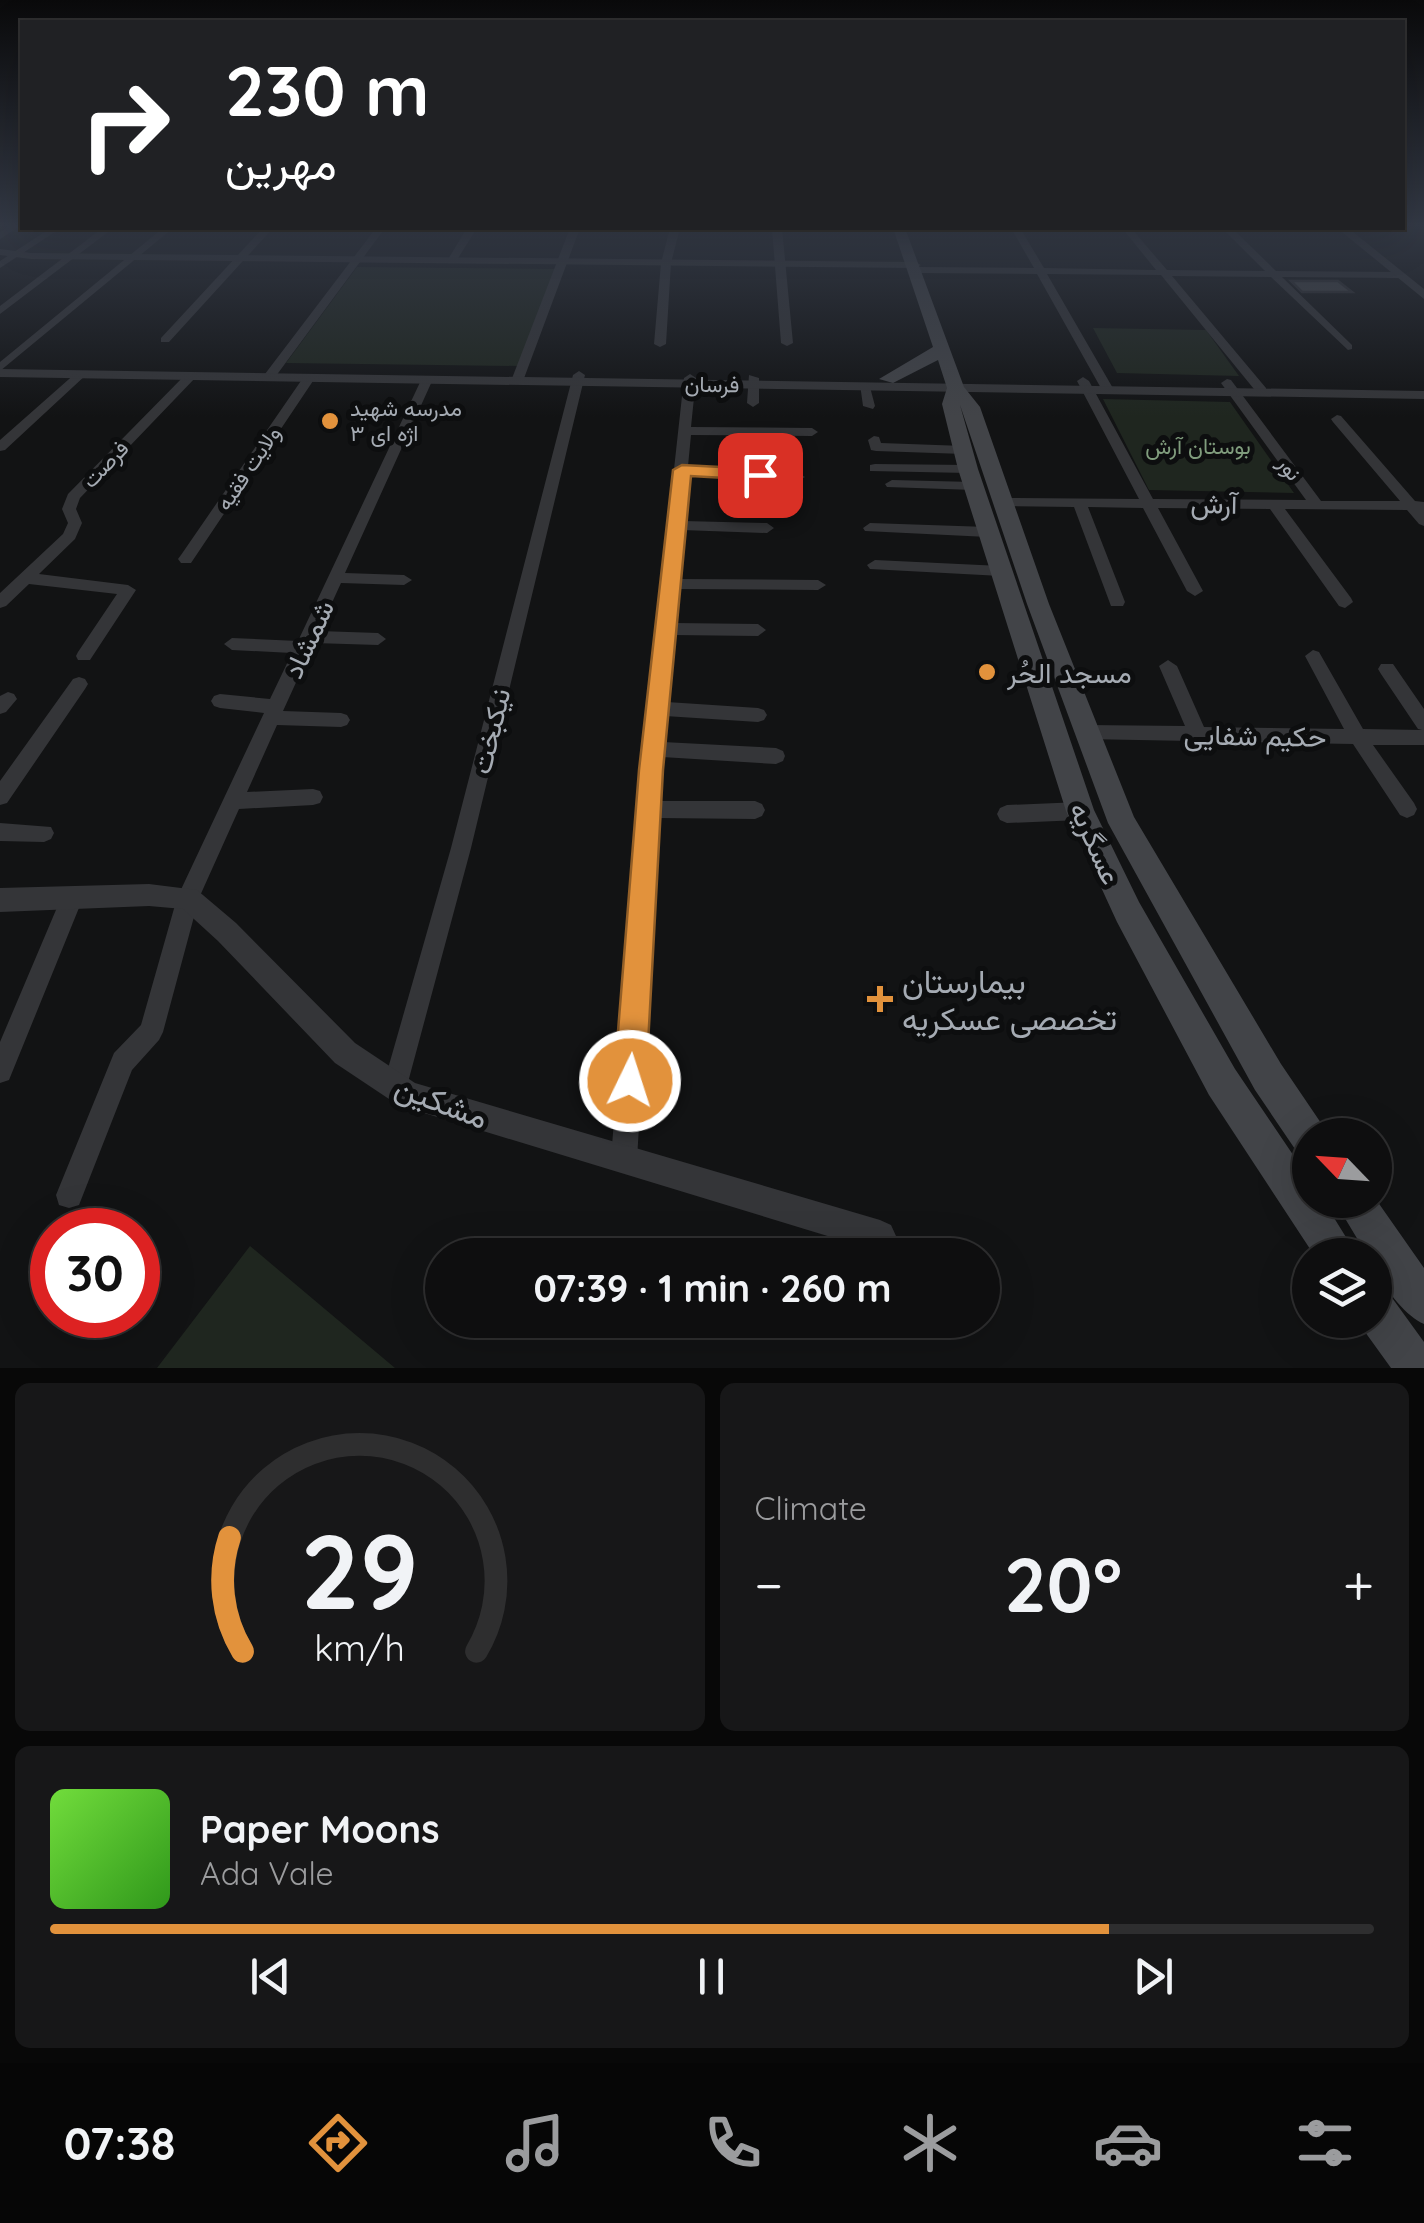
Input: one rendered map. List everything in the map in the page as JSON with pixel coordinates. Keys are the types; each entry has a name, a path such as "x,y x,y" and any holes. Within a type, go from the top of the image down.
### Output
{"main road":[{"name":"عسگریه","path":"924,290 955,384 971,407 1085,732 1122,823 1268,1077 1296,1118"},
{"path":"888,379 925,362 944,346"},
{"name":"عسگریه","path":"955,384 952,404 969,468 1080,811 1128,912 1222,1082 1326,1238"},
{"path":"1365,1218 1424,1303"},
{"path":"1392,1334 1416,1368"}],"street":[{"path":"0,311 26,290"},
{"path":"0,369 93,290"},
{"path":"166,340 210,290"},
{"path":"272,374 333,290"},
{"path":"519,377 552,290"},
{"path":"660,344 664,290"},
{"path":"781,290 787,342"},
{"path":"1051,290 1106,386"},
{"path":"1181,290 1259,388"},
{"path":"1292,290 1348,347"},
{"name":"فرسان","path":"0,369 578,378 864,387 1230,387 1424,395"},
{"name":"فرسان","path":"0,369 427,380 519,377"},
{"path":"0,447 81,374"},
{"name":"فرصت","path":"0,602 70,536 74,523 69,510 74,496 191,376"},
{"name":"ولایت فقیه","path":"186,559 309,378"},
{"name":"نیکبخت","path":"395,1086 461,848 578,378"},
{"name":"فرسان","path":"753,382 888,379 955,384"},
{"name":"شمشاد","path":"69,1196 124,1062 150,1032 188,898 427,380"},
{"path":"624,1159 653,749 690,381"},
{"path":"753,382 753,403"},
{"path":"1086,385 1195,592"},
{"name":"فرسان","path":"1259,388 1424,386"},
{"path":"864,387 869,406"},
{"name":"نور","path":"1230,387 1317,505"},
{"path":"1337,420 1417,506 1424,521"},
{"path":"686,431 812,432"},
{"path":"874,440 876,448 969,468"},
{"path":"876,468 969,468"},
{"path":"892,484 969,468"},
{"path":"682,470 798,477"},
{"name":"آرش","path":"1004,502 1417,506"},
{"path":"1079,502 1117,602"},
{"path":"1274,504 1345,602"},
{"path":"677,525 766,528"},
{"path":"870,528 988,532"},
{"path":"874,565 1001,572"},
{"path":"26,578 128,590 84,656"},
{"path":"336,578 404,580"},
{"path":"671,584 818,585"},
{"path":"666,630 758,630"},
{"path":"232,644 378,640"},
{"path":"1313,656 1358,737 1407,810"},
{"path":"1168,666 1198,734"},
{"path":"1386,669 1424,724"},
{"path":"0,797 79,684"},
{"path":"220,701 341,720"},
{"path":"658,708 758,715"},
{"name":"حکیم شفایی","path":"1085,732 1424,738"},
{"path":"653,749 776,756"},
{"path":"233,800 314,798"},
{"path":"648,809 756,810"},
{"path":"1007,814 1080,811"},
{"path":"0,832 44,833"},
{"path":"0,1071 72,898"},
{"path":"0,900 188,898"},
{"name":"مشکین","path":"188,898 227,932 345,1053 408,1095 880,1236"}],"green space":[{"path":"340,290 547,290 518,366 286,363"},
{"path":"1093,328 1206,330 1239,376 1117,373"},
{"name":"بوستان آرش","path":"1103,399 1230,402 1294,493 1149,490"},
{"path":"250,1246 395,1368 157,1368"}],"building":[{"path":"1300,290 1352,292 1302,292"}],"place":[{"name":"مدرسه شهید اژه ای ۳","path":"330,421"},
{"name":"مسجد الحُر","path":"987,672"},
{"name":"بیمارستان تخصصی عسکریه","path":"880,999"}],"route":[{"path":"630,1081 651,770 682,470 760,475"}]}
